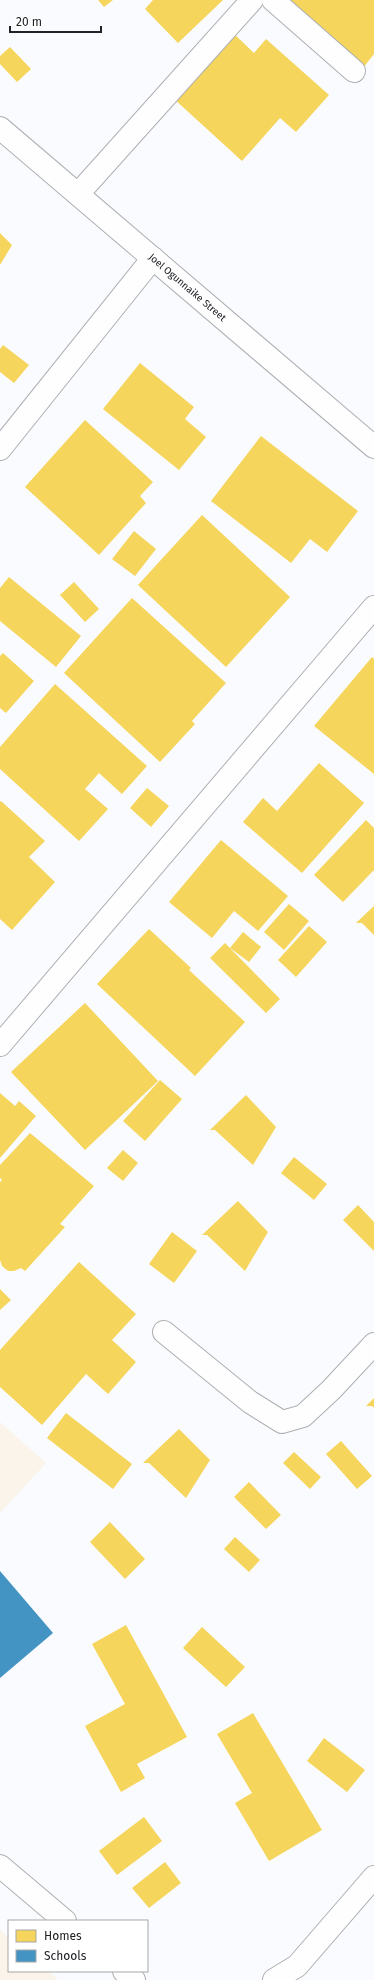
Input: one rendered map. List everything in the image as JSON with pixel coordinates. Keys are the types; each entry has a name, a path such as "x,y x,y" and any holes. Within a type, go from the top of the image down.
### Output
{"street":[{"path":"78,194 252,0"},
{"path":"273,0 354,71"},
{"name":"Joel Ogunnaike Street","path":"0,128 374,447"},
{"path":"0,449 153,258"},
{"path":"0,1045 374,607"},
{"path":"164,1332 250,1402 282,1422 303,1416 331,1390 374,1344"},
{"path":"0,1866 64,1920"},
{"path":"274,1980 297,1966 374,1877"},
{"path":"125,1972 134,1980"}],"shaded area":[{"path":"0,1422 46,1463 0,1513"},
{"path":"0,1930 8,1937 8,1972 49,1972 58,1980 0,1980"}],"building: Homes":[{"path":"98,0 113,0 104,7"},
{"path":"153,0 223,0 178,43 145,9"},
{"path":"284,0 374,0 374,54 363,68"},
{"path":"232,32 254,53 266,39 329,95 296,132 280,118 242,161 173,98"},
{"path":"10,47 31,69 17,82 0,64 0,56"},
{"path":"0,233 12,245 0,265"},
{"path":"3,345 29,365 14,383 0,372 0,349"},
{"path":"140,363 194,407 185,419 206,437 179,470 103,409"},
{"path":"85,420 153,482 140,496 146,503 99,555 25,487"},
{"path":"261,436 358,511 327,552 310,539 291,563 211,501"},
{"path":"202,515 290,597 226,667 138,585"},
{"path":"134,531 156,549 135,576 112,559"},
{"path":"9,577 81,636 56,667 0,621 0,588"},
{"path":"74,582 99,609 85,622 60,595"},
{"path":"132,598 226,683 192,721 195,724 160,762 64,673"},
{"path":"3,653 34,681 6,713 0,708 0,656"},
{"path":"372,657 374,659 374,774 314,726"},
{"path":"55,684 147,766 122,794 99,773 85,789 108,809 79,841 0,769 0,747"},
{"path":"319,763 364,803 302,873 243,822 263,798 277,811"},
{"path":"147,788 169,806 151,827 130,808"},
{"path":"1,801 45,841 29,857 55,882 12,930 0,919"},
{"path":"366,820 374,828 374,870 343,902 314,875"},
{"path":"221,840 288,896 258,931 234,911 212,938 169,902"},
{"path":"289,904 309,921 284,950 264,932"},
{"path":"374,906 374,935 362,923 356,923"},
{"path":"309,926 327,942 296,977 278,960"},
{"path":"149,929 191,968 189,970 245,1022 195,1076 97,984"},
{"path":"243,932 261,947 249,962 230,948"},
{"path":"225,943 280,999 266,1013 210,958"},
{"path":"85,1003 158,1081 85,1150 11,1072"},
{"path":"160,1080 182,1099 145,1141 123,1121"},
{"path":"0,1093 15,1106 19,1101 36,1116 0,1158"},
{"path":"246,1095 276,1127 253,1165 215,1130 210,1130"},
{"path":"30,1133 94,1186 60,1224 65,1227 25,1271 21,1268 14,1271 8,1271 2,1266 0,1260 0,1182 2,1180 0,1178 0,1165"},
{"path":"123,1150 138,1163 123,1181 107,1168"},
{"path":"294,1157 327,1184 314,1200 281,1173"},
{"path":"238,1201 268,1232 245,1271 207,1235 202,1235"},
{"path":"358,1205 374,1222 374,1251 343,1220"},
{"path":"172,1232 197,1251 174,1283 149,1264"},
{"path":"79,1262 136,1314 112,1340 136,1362 108,1394 86,1374 42,1425 0,1387 0,1350"},
{"path":"0,1289 11,1300 0,1310"},
{"path":"374,1398 374,1408 372,1406 366,1406"},
{"path":"66,1413 132,1464 113,1489 47,1438"},
{"path":"179,1429 210,1460 186,1498 149,1463 143,1463"},
{"path":"341,1441 372,1476 357,1489 326,1454"},
{"path":"294,1452 321,1477 310,1489 283,1463"},
{"path":"249,1482 281,1515 266,1529 234,1497"},
{"path":"110,1522 145,1559 125,1579 90,1542"},
{"path":"235,1537 260,1560 249,1572 224,1549"},
{"path":"126,1625 187,1737 137,1764 145,1778 121,1792 85,1726 125,1704 92,1644"},
{"path":"202,1627 245,1667 226,1687 183,1648"},
{"path":"253,1713 322,1830 269,1861 235,1803 252,1793 217,1734"},
{"path":"324,1738 365,1770 347,1792 307,1761"},
{"path":"144,1817 162,1841 117,1875 99,1851"},
{"path":"165,1862 181,1883 149,1908 132,1888"}],"building: Schools":[{"path":"0,1571 53,1633 0,1678"}]}
